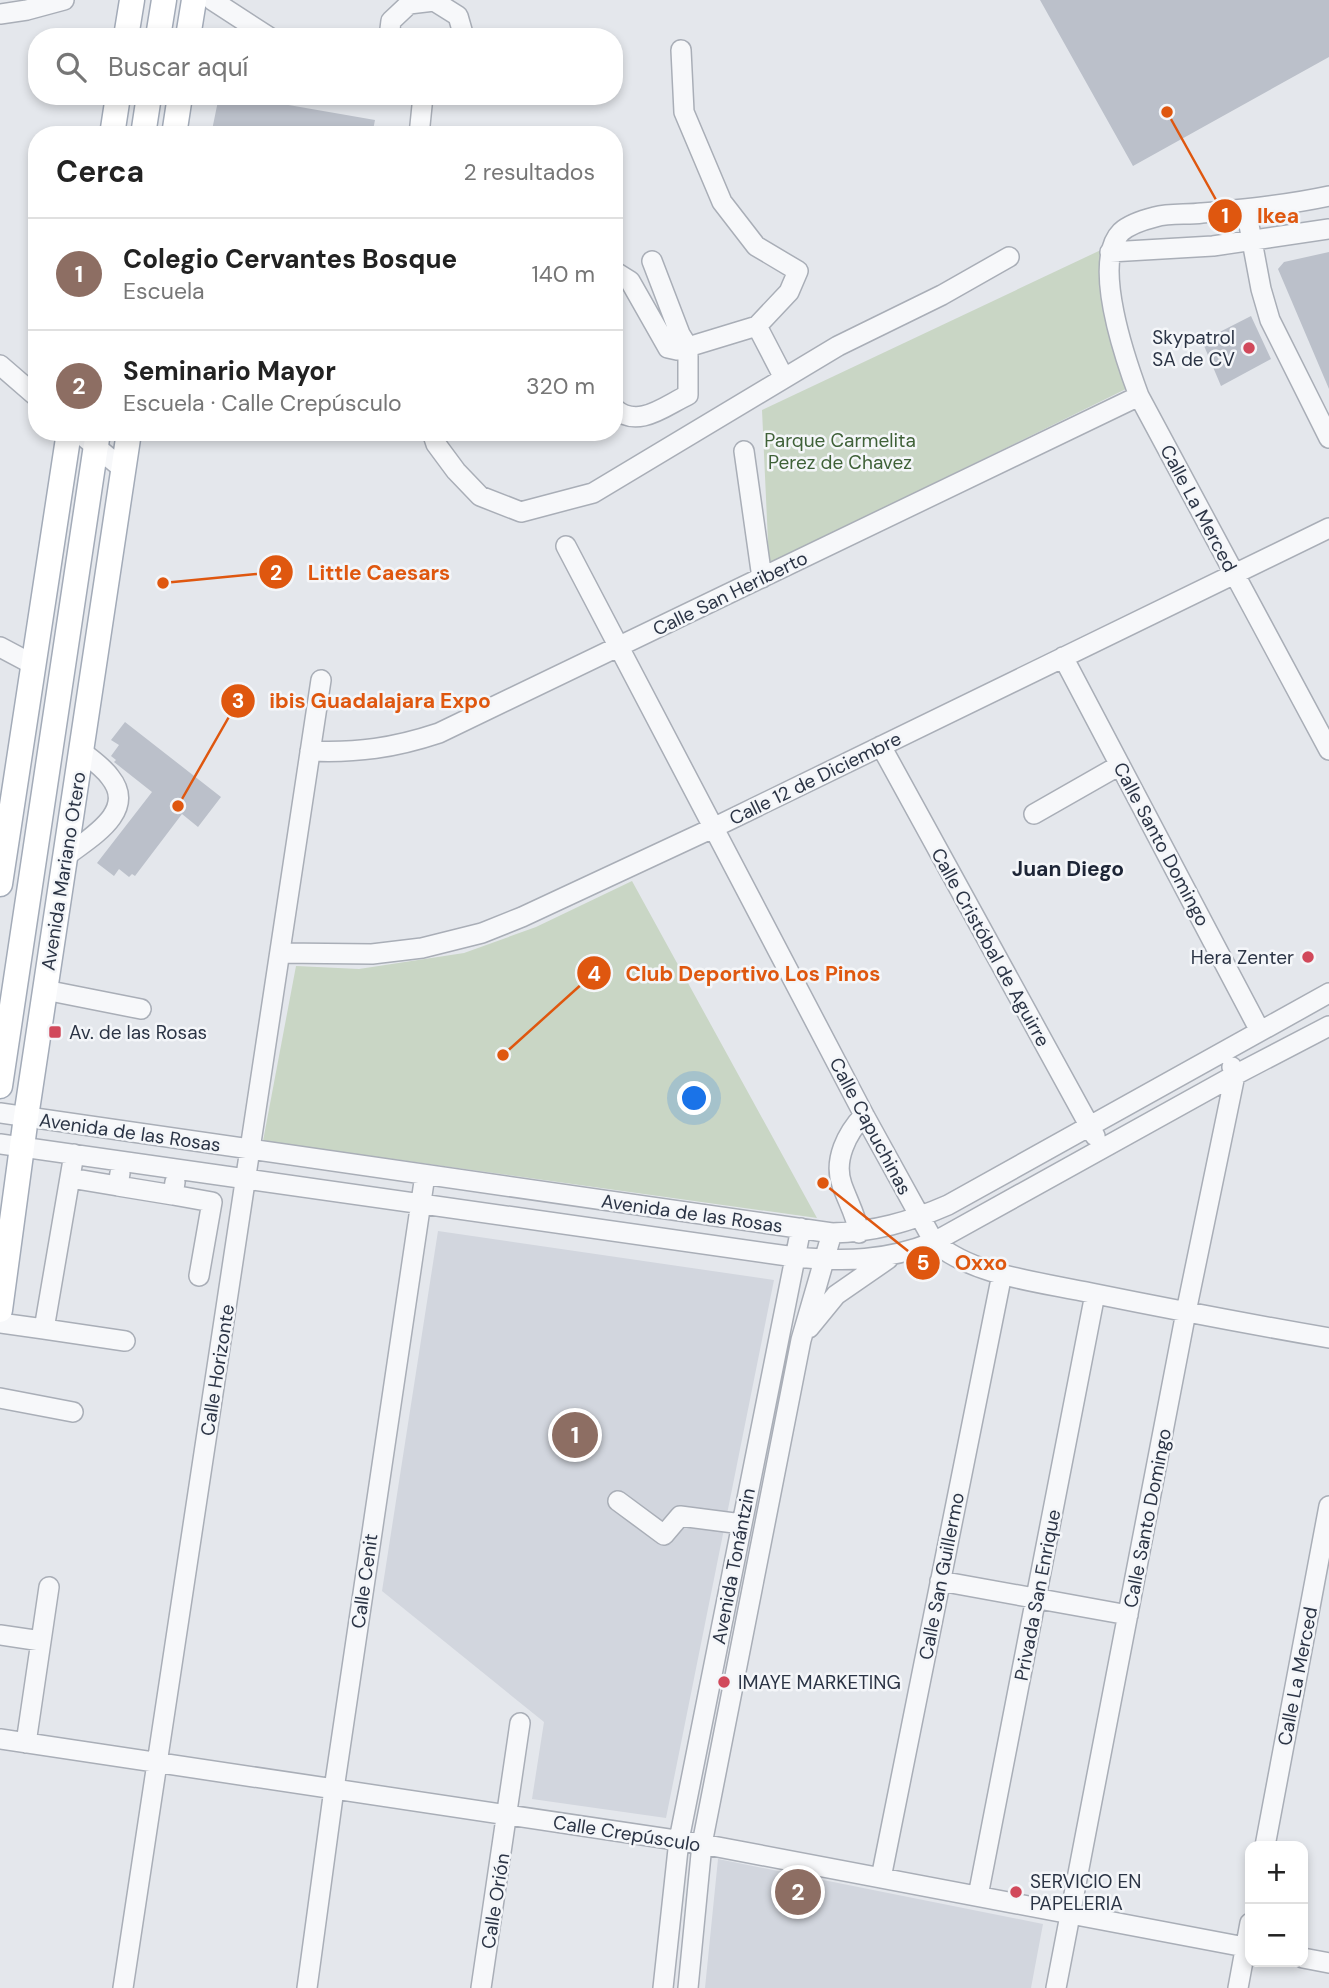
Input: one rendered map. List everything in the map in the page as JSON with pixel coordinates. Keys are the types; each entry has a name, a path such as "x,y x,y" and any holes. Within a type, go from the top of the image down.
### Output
{"main road":[{"path":"128,28 132,0"},
{"path":"160,28 164,0"},
{"path":"189,28 194,0"},
{"path":"113,126 117,105"},
{"path":"144,126 148,105"},
{"path":"175,126 179,105"},
{"path":"0,884 6,812 33,665 68,441"},
{"name":"Avenida Mariano Otero","path":"0,1086 89,441"},
{"name":"Avenida Mariano Otero","path":"0,1310 11,1145 26,1117 128,441"}],"street":[{"path":"0,14 64,0"},
{"path":"212,0 255,28"},
{"path":"390,28 391,21 409,4 434,0 458,16 461,28"},
{"path":"623,277 630,281 667,348 677,350 757,326 789,292 797,271 756,246 722,202 684,112 681,50"},
{"path":"420,126 422,105"},
{"path":"1329,196 1246,209 1157,216 1140,221 1122,231 1115,239 1110,252 1188,248 1329,229"},
{"path":"1246,209 1270,320 1329,438"},
{"name":"Calle La Merced","path":"1110,252 1111,294 1116,325 1139,396 1329,750"},
{"path":"435,441 456,471 480,496 521,512 593,493 838,346 942,295 1009,257"},
{"path":"623,413 633,417 654,414 688,395 688,347 680,334 653,261"},
{"path":"757,326 784,378"},
{"path":"0,365 28,389"},
{"name":"Calle San Heriberto","path":"310,751 371,751 439,733 1139,396"},
{"path":"94,441 123,469"},
{"path":"744,451 762,578"},
{"name":"Calle 12 de Diciembre","path":"280,953 372,954 436,945 471,937 522,917 713,828 1329,528"},
{"name":"Calle Capuchinas","path":"566,545 864,1115 934,1242"},
{"path":"0,647 33,665"},
{"name":"Calle Santo Domingo","path":"1063,657 1260,1031"},
{"name":"Calle Horizonte","path":"123,1988 321,680"},
{"name":"Calle Cristóbal de Aguirre","path":"881,746 1103,1149"},
{"path":"65,857 111,821 120,804 118,789 110,776 81,751"},
{"path":"1034,814 1120,765"},
{"path":"45,990 141,1009"},
{"name":"Avenida de las Rosas","path":"0,1113 832,1233 859,1233 921,1217 948,1205 1329,993"},
{"name":"Avenida de las Rosas","path":"11,1145 794,1257 822,1260 891,1257 934,1242 1235,1075 1329,1026"},
{"path":"1226,1049 1235,1075"},
{"name":"Calle Santo Domingo","path":"1056,1988 1186,1312 1235,1075"},
{"path":"859,1233 853,1206 841,1183 840,1164 843,1146 851,1129 864,1115"},
{"path":"44,1329 74,1154"},
{"path":"118,1186 122,1161"},
{"path":"173,1195 178,1169"},
{"name":"Calle Cenit","path":"307,1988 425,1175"},
{"path":"70,1178 212,1202 199,1276"},
{"name":"Avenida Tonántzin","path":"663,1988 679,1840 801,1228"},
{"name":"Avenida Tonántzin","path":"688,1988 702,1844 801,1340 832,1233"},
{"path":"934,1242 944,1251 964,1261 1002,1274 1329,1338"},
{"path":"801,1340 812,1322 836,1295 891,1257"},
{"name":"Calle San Guillermo","path":"880,1878 1002,1274"},
{"name":"Privada San Enrique","path":"978,1896 1095,1294"},
{"path":"0,1323 125,1341"},
{"path":"0,1398 73,1412"},
{"path":"618,1500 664,1535 680,1517 742,1524"},
{"name":"Calle La Merced","path":"1266,1841 1329,1506"},
{"path":"940,1581 1128,1615"},
{"path":"26,1743 49,1587"},
{"path":"0,1635 41,1642"},
{"name":"Calle Orión","path":"481,1988 520,1723"},
{"name":"Calle Crepúsculo","path":"0,1739 679,1840 1245,1946"},
{"path":"1238,1988 1245,1959"},
{"path":"1308,1959 1329,1963"}],"shaded area":[{"path":"438,1231 774,1280 666,1818 532,1799 544,1722 382,1591"},
{"path":"718,1859 1043,1924 1031,1988 705,1988"}],"green space":[{"name":"Parque Carmelita Perez de Chavez","path":"1103,249 1128,388 769,564 762,410"},
{"path":"632,881 817,1218 263,1141 296,966 359,969 464,953 536,927"}],"building":[{"path":"1040,0 1329,0 1329,57 1133,166"},
{"path":"217,105 288,105 375,120 374,126 213,126"},
{"path":"1329,252 1329,389 1278,269 1284,262"},
{"path":"1251,316 1271,359 1221,386 1202,341"},
{"path":"125,722 221,797 198,827 182,814 135,876 132,874 129,877 119,869 114,876 97,863 152,792 114,762 116,760 111,756 119,745 111,740"}],"place":[{"name":"Ikea","path":"1167,112"},
{"name":"Skypatrol SA de CV","path":"1249,348"},
{"name":"Little Caesars","path":"163,583"},
{"name":"ibis Guadalajara Expo","path":"178,806"},
{"name":"Hera Zenter","path":"1308,957"},
{"name":"Av. de las Rosas","path":"55,1032"},
{"name":"Club Deportivo Los Pinos","path":"503,1055"},
{"name":"Oxxo","path":"823,1183"},
{"name":"Colegio Cervantes Bosque","path":"575,1435"},
{"name":"IMAYE MARKETING","path":"724,1682"},
{"name":"Seminario Mayor","path":"798,1892"},
{"name":"SERVICIO EN PAPELERIA","path":"1016,1892"}],"district":[{"name":"Juan Diego","path":"1068,869"}]}
